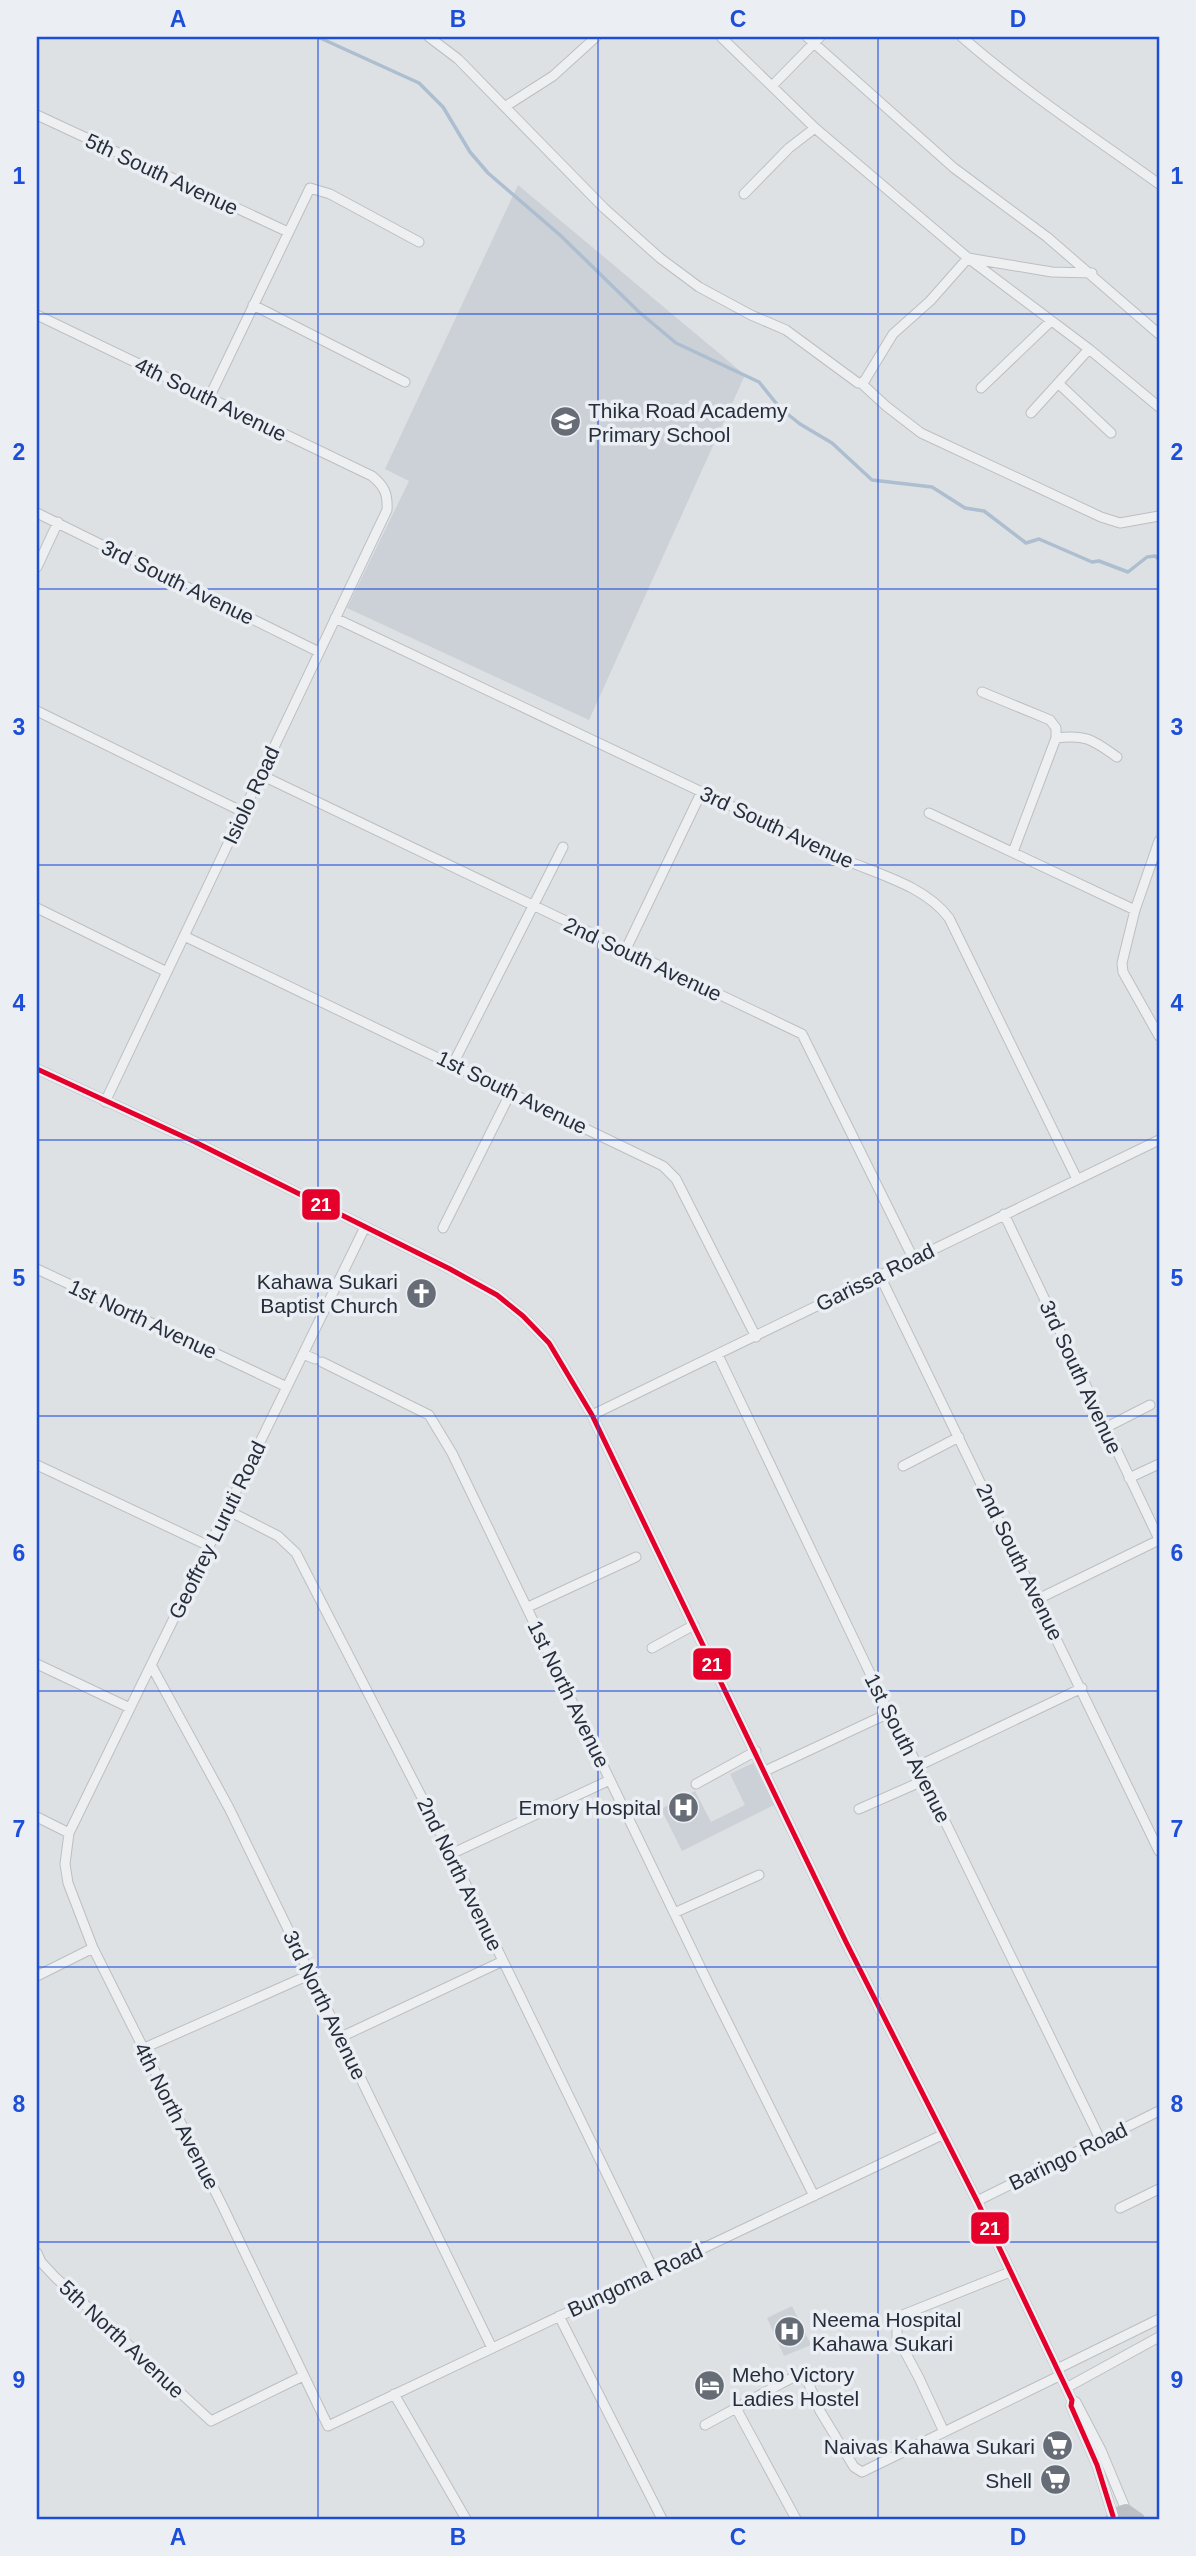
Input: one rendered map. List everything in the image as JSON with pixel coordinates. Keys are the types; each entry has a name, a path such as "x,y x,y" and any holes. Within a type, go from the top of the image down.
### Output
{"main road":[{"path":"1112,2518 1126,2510 1139,2519"}],"street":[{"path":"429,37 458,59 604,208 660,258 699,287 786,330 861,383 921,433 1076,506 1120,523 1159,516"},
{"path":"506,106 553,76 596,37"},
{"path":"721,37 815,128 968,258 1089,349 1159,407"},
{"path":"962,37 1039,100 1090,133 1159,184"},
{"path":"772,86 814,39 954,168 1091,273 1159,334"},
{"name":"5th South Avenue","path":"37,115 288,232"},
{"path":"744,194 789,148 815,128"},
{"path":"209,398 310,188 330,194 418,242"},
{"path":"861,383 893,334 930,301 968,258"},
{"path":"968,258 1052,272 1091,273"},
{"path":"253,305 405,382"},
{"name":"4th South Avenue","path":"37,315 372,476 384,486"},
{"path":"981,388 1051,321"},
{"path":"1031,413 1089,349"},
{"path":"1058,383 1111,433"},
{"name":"Isiolo Road","path":"105,1102 387,509 388,498 384,486"},
{"name":"3rd South Avenue","path":"37,513 319,652"},
{"path":"37,567 58,522"},
{"name":"3rd South Avenue","path":"335,618 843,859 923,893 939,904 949,918 1077,1180"},
{"path":"982,692 1050,720 1056,728 1056,738 1013,852"},
{"path":"37,711 243,813"},
{"path":"1056,738 1077,735 1093,740 1117,757"},
{"name":"2nd South Avenue","path":"261,775 802,1034 913,1258"},
{"path":"625,950 702,792"},
{"path":"929,813 1135,910"},
{"path":"1159,841 1123,953 1123,972 1159,1036"},
{"path":"453,1063 563,847"},
{"path":"37,908 167,972"},
{"name":"1st South Avenue","path":"184,936 453,1063 670,1171 756,1337"},
{"path":"37,1069 195,1142 450,1269 497,1295 523,1315 549,1343 592,1415 846,1942 977,2201 1058,2373 1101,2450 1126,2510"},
{"path":"443,1228 511,1092"},
{"name":"Garissa Road","path":"592,1415 1159,1140"},
{"name":"3rd South Avenue","path":"1004,1214 1159,1540"},
{"name":"Geoffrey Luruti Road","path":"69,1833 365,1227"},
{"name":"1st North Avenue","path":"37,1269 286,1387"},
{"name":"2nd South Avenue","path":"879,1275 1159,1851"},
{"name":"1st North Avenue","path":"303,1354 429,1415 452,1453 528,1607 674,1913 814,2196"},
{"name":"1st South Avenue","path":"718,1355 889,1713 925,1780 1100,2139"},
{"path":"1105,1428 1150,1405"},
{"path":"902,1466 959,1437"},
{"path":"1129,1478 1159,1464"},
{"path":"37,1465 209,1546"},
{"name":"2nd North Avenue","path":"227,1510 278,1536 296,1553 451,1854 654,2271"},
{"path":"1038,1599 1159,1540"},
{"path":"528,1607 636,1557"},
{"path":"652,1648 694,1625"},
{"path":"37,1664 130,1708"},
{"name":"3rd North Avenue","path":"151,1665 229,1808 492,2348"},
{"path":"918,1766 1082,1688"},
{"path":"765,1771 889,1713"},
{"path":"696,1784 756,1751"},
{"path":"451,1854 610,1780"},
{"path":"859,1810 925,1780"},
{"path":"37,1817 69,1833"},
{"name":"4th North Avenue","path":"69,1833 65,1864 68,1883 93,1948 223,2207 328,2426"},
{"path":"674,1913 759,1875"},
{"path":"37,1976 93,1948"},
{"path":"341,2036 503,1961"},
{"path":"142,2049 309,1975"},
{"name":"Baringo Road","path":"977,2201 1159,2111"},
{"name":"Bungoma Road","path":"328,2426 942,2135"},
{"path":"1120,2208 1159,2189"},
{"name":"5th North Avenue","path":"37,2253 41,2262 55,2277 211,2421 303,2376"},
{"path":"944,2432 897,2337 897,2323 905,2315 1010,2272"},
{"path":"559,2316 662,2519"},
{"path":"705,2425 794,2377 801,2377 808,2382 820,2411 854,2467 862,2472 1159,2319"},
{"path":"1066,2388 1159,2337"},
{"path":"394,2394 466,2519"},
{"path":"1072,2400 1071,2406 1097,2465 1112,2518"},
{"path":"736,2408 796,2519"}],"shaded area":[{"name":"Thika Road Academy Primary School","path":"518,185 745,375 589,720 347,608 409,481 385,469"},
{"name":"Emory Hospital","path":"753,1763 774,1805 682,1851 661,1809 695,1791 711,1822 745,1805 730,1774"},
{"name":"Neema Hospital Kahawa Sukari","path":"792,2306 811,2345 784,2356 767,2318"}],"waterway":[{"path":"318,37 419,83 443,107 470,152 488,173 560,235 639,312 676,343 759,382 780,408 800,424 832,443 872,480 932,487 965,508 984,511 1026,543 1039,539 1092,562 1099,561 1128,572 1147,557 1155,556 1159,559"}],"transit line":[{"name":"21","path":"37,1069 195,1142 450,1269 497,1295 523,1316 549,1343 592,1415 846,1942 977,2201 1072,2400 1071,2406 1097,2465 1113,2516"}],"place":[{"name":"Thika Road Academy Primary School","path":"565,422"},
{"name":"Kahawa Sukari Baptist Church","path":"421,1293"},
{"name":"Emory Hospital","path":"684,1807"},
{"name":"Neema Hospital Kahawa Sukari","path":"789,2331"},
{"name":"Meho Victory Ladies Hostel","path":"709,2386"},
{"name":"Naivas Kahawa Sukari","path":"1058,2446"},
{"name":"Shell","path":"1055,2480"}]}
